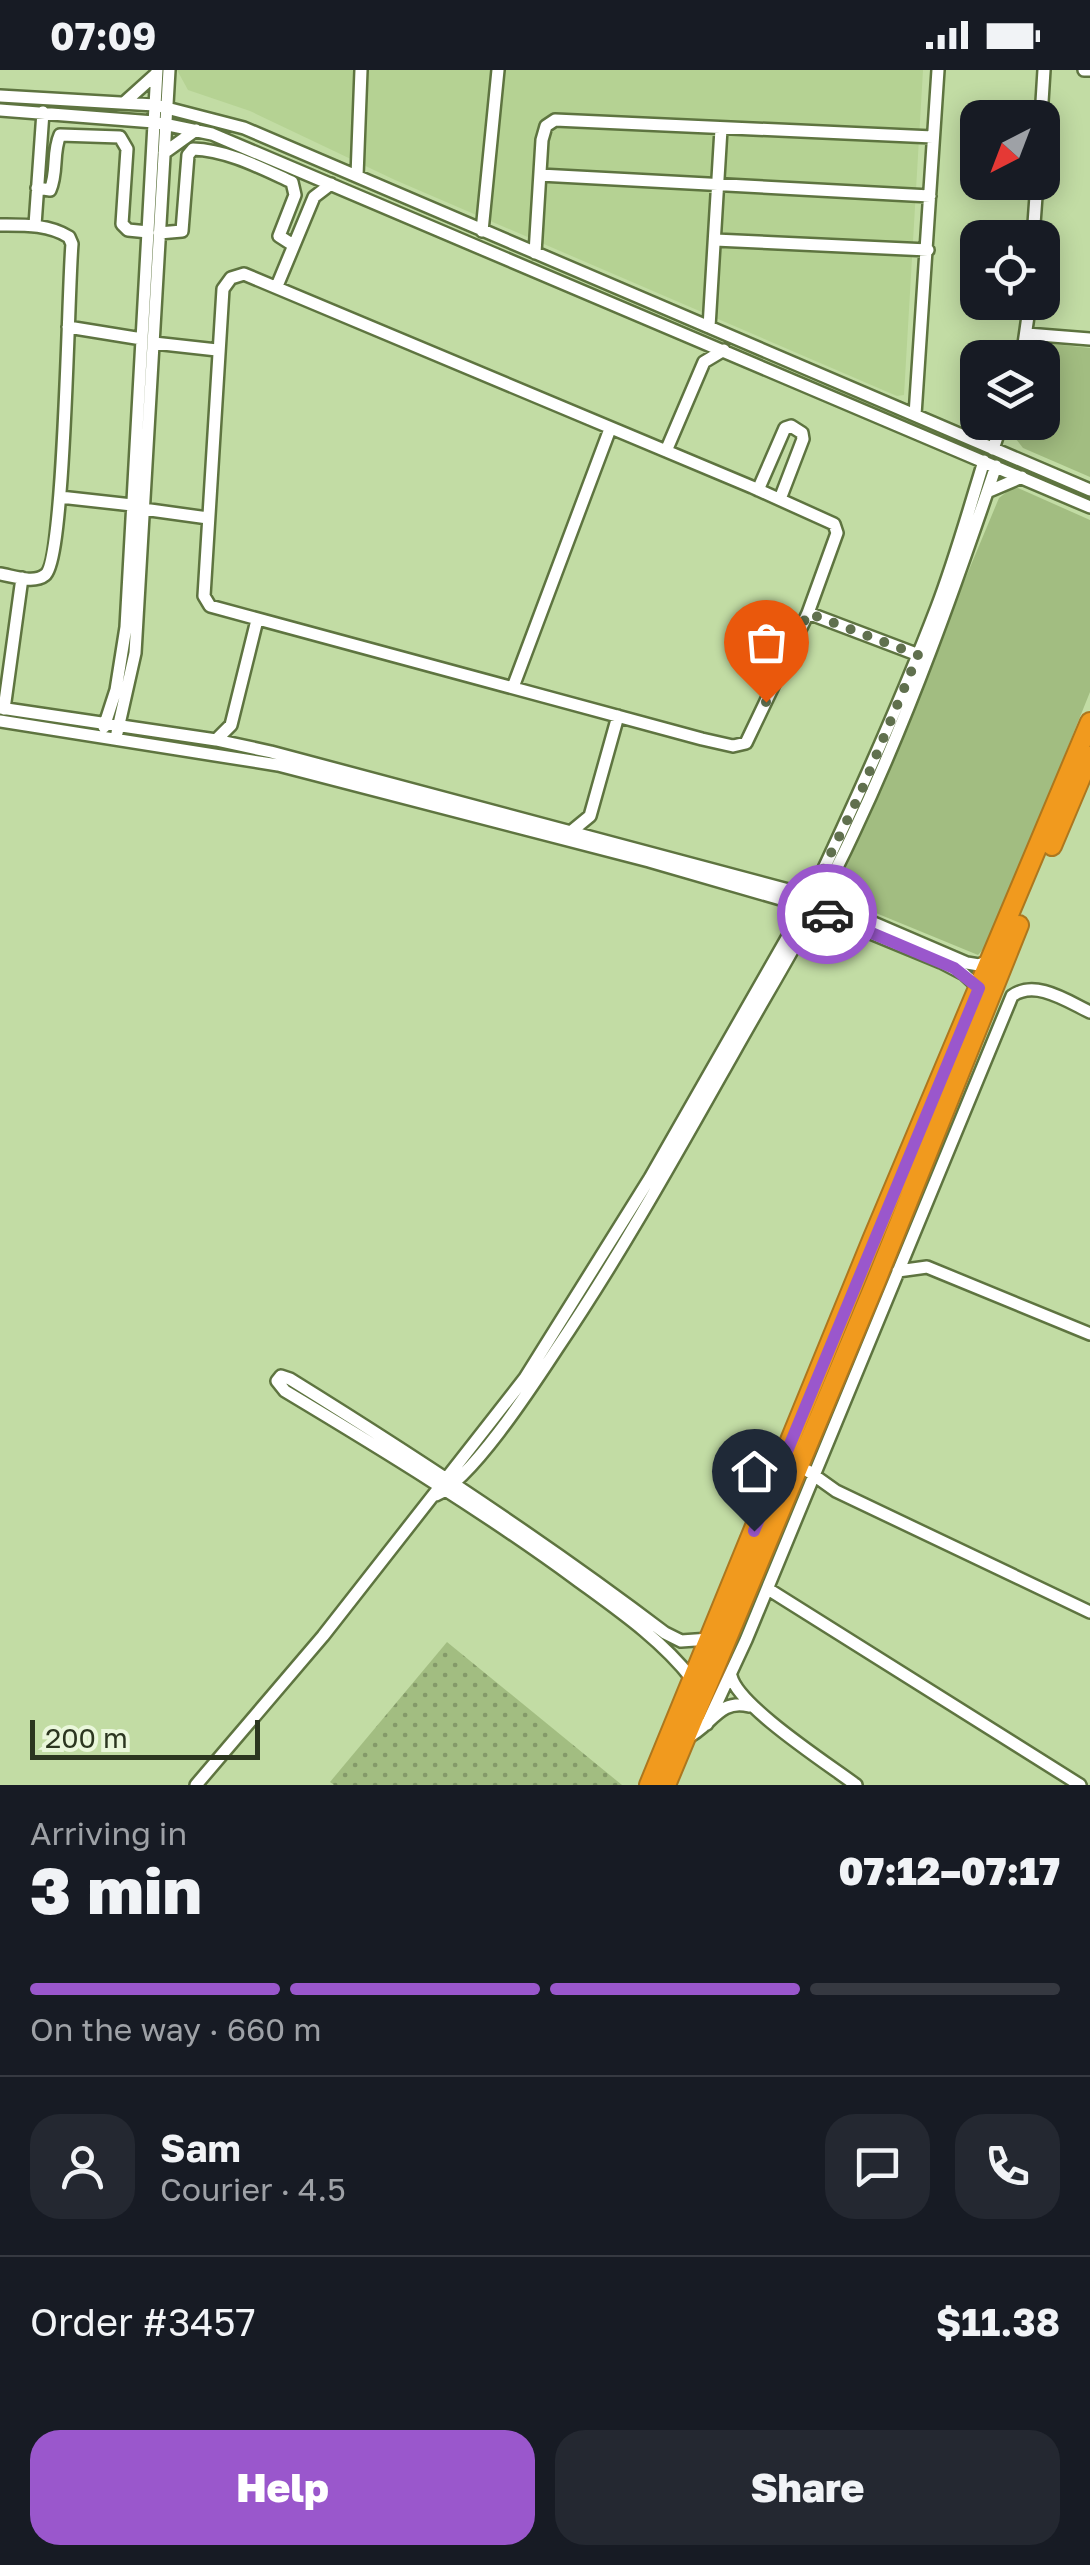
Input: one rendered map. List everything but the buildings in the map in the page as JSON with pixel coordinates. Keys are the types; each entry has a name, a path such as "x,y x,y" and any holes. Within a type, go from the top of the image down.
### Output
{"highway":[{"path":"650,1785 806,1471 1090,722"},
{"path":"666,1785 692,1679 990,960 1014,922 1090,756"}],"street":[{"path":"357,176 361,70"},
{"path":"482,231 498,70"},
{"path":"915,414 938,70"},
{"path":"1042,100 1044,70"},
{"path":"124,102 161,71"},
{"path":"153,232 164,153 161,71"},
{"path":"0,96 161,106 257,133 1090,490"},
{"path":"0,110 132,120 196,130 306,173 1090,507"},
{"path":"34,226 43,112"},
{"path":"132,120 153,143"},
{"path":"535,253 543,131 554,120 933,136"},
{"path":"117,731 134,652 153,232 153,143 160,123"},
{"path":"709,327 722,129"},
{"path":"164,153 196,130"},
{"path":"36,188 50,190 60,135 120,137 126,148 122,224 128,230 182,231 188,155 193,149 203,149 292,182 295,195 279,236 293,245"},
{"path":"306,173 314,197"},
{"path":"540,175 930,196"},
{"path":"277,286 314,197 331,184"},
{"path":"0,225 34,226 64,233 72,244 53,565 44,576 0,574"},
{"path":"715,240 928,250"},
{"path":"244,274 277,286 834,524 837,530 808,613 750,738 740,746 702,739 256,620 206,602 223,288 231,278 244,274"},
{"path":"599,297 600,282"},
{"path":"1025,340 1028,320"},
{"path":"68,328 217,350"},
{"path":"1026,334 1090,339"},
{"path":"695,338 704,362"},
{"path":"666,451 704,362 724,350"},
{"path":"758,490 780,436 792,426 803,436 780,499"},
{"path":"514,687 610,430"},
{"path":"994,449 997,440"},
{"path":"962,451 978,481"},
{"path":"923,657 978,481 990,463"},
{"path":"196,1785 275,1696 445,1486 524,1378 665,1153 826,877 923,657 987,492 990,463"},
{"path":"987,492 1022,477"},
{"path":"60,497 208,518"},
{"path":"103,729 126,627 138,507"},
{"path":"1,713 22,578"},
{"path":"808,613 923,657"},
{"path":"216,740 231,725 256,620"},
{"path":"125,703 133,717 149,731"},
{"path":"86,722 111,705"},
{"path":"1,713 86,722 103,729"},
{"path":"1,713 117,731 297,769 847,910 967,963 990,960"},
{"path":"574,830 590,816 618,716"},
{"path":"231,725 239,744"},
{"path":"117,731 149,731 239,744 792,890 964,974 979,988"},
{"path":"590,816 598,837"},
{"path":"792,890 826,877"},
{"path":"826,877 847,910"},
{"path":"849,1366 898,1271 1012,996 1034,989 1090,1012"},
{"path":"908,1246 927,1268 1090,1334"},
{"path":"898,1271 927,1268"},
{"path":"692,1679 672,1655 605,1601 445,1486 290,1380 281,1376 276,1380 286,1391 445,1486 530,1534 665,1633 681,1640 710,1639"},
{"path":"707,1724 768,1589 803,1499 806,1471 836,1491 1090,1612"},
{"path":"803,1499 815,1492 836,1491"},
{"path":"768,1589 1080,1785"},
{"path":"731,1676 737,1691 753,1707 856,1785"},
{"path":"678,1735 707,1724 730,1704 753,1707"}],"shaded area":[{"path":"177,70 923,70 904,395 897,396 395,180 250,111 188,90"},
{"path":"1060,345 1090,348 1090,477 1023,448 1017,440 1060,440"},
{"path":"1018,488 1090,520 1090,692 989,943 978,955 854,904 844,891 841,876 999,498"},
{"path":"447,1642 622,1785 330,1782"}],"way so far":[{"path":"766,702 808,613 918,655 861,792 805,906 827,914"}],"route":[{"path":"754,1531 979,988 954,968 827,914"}]}
